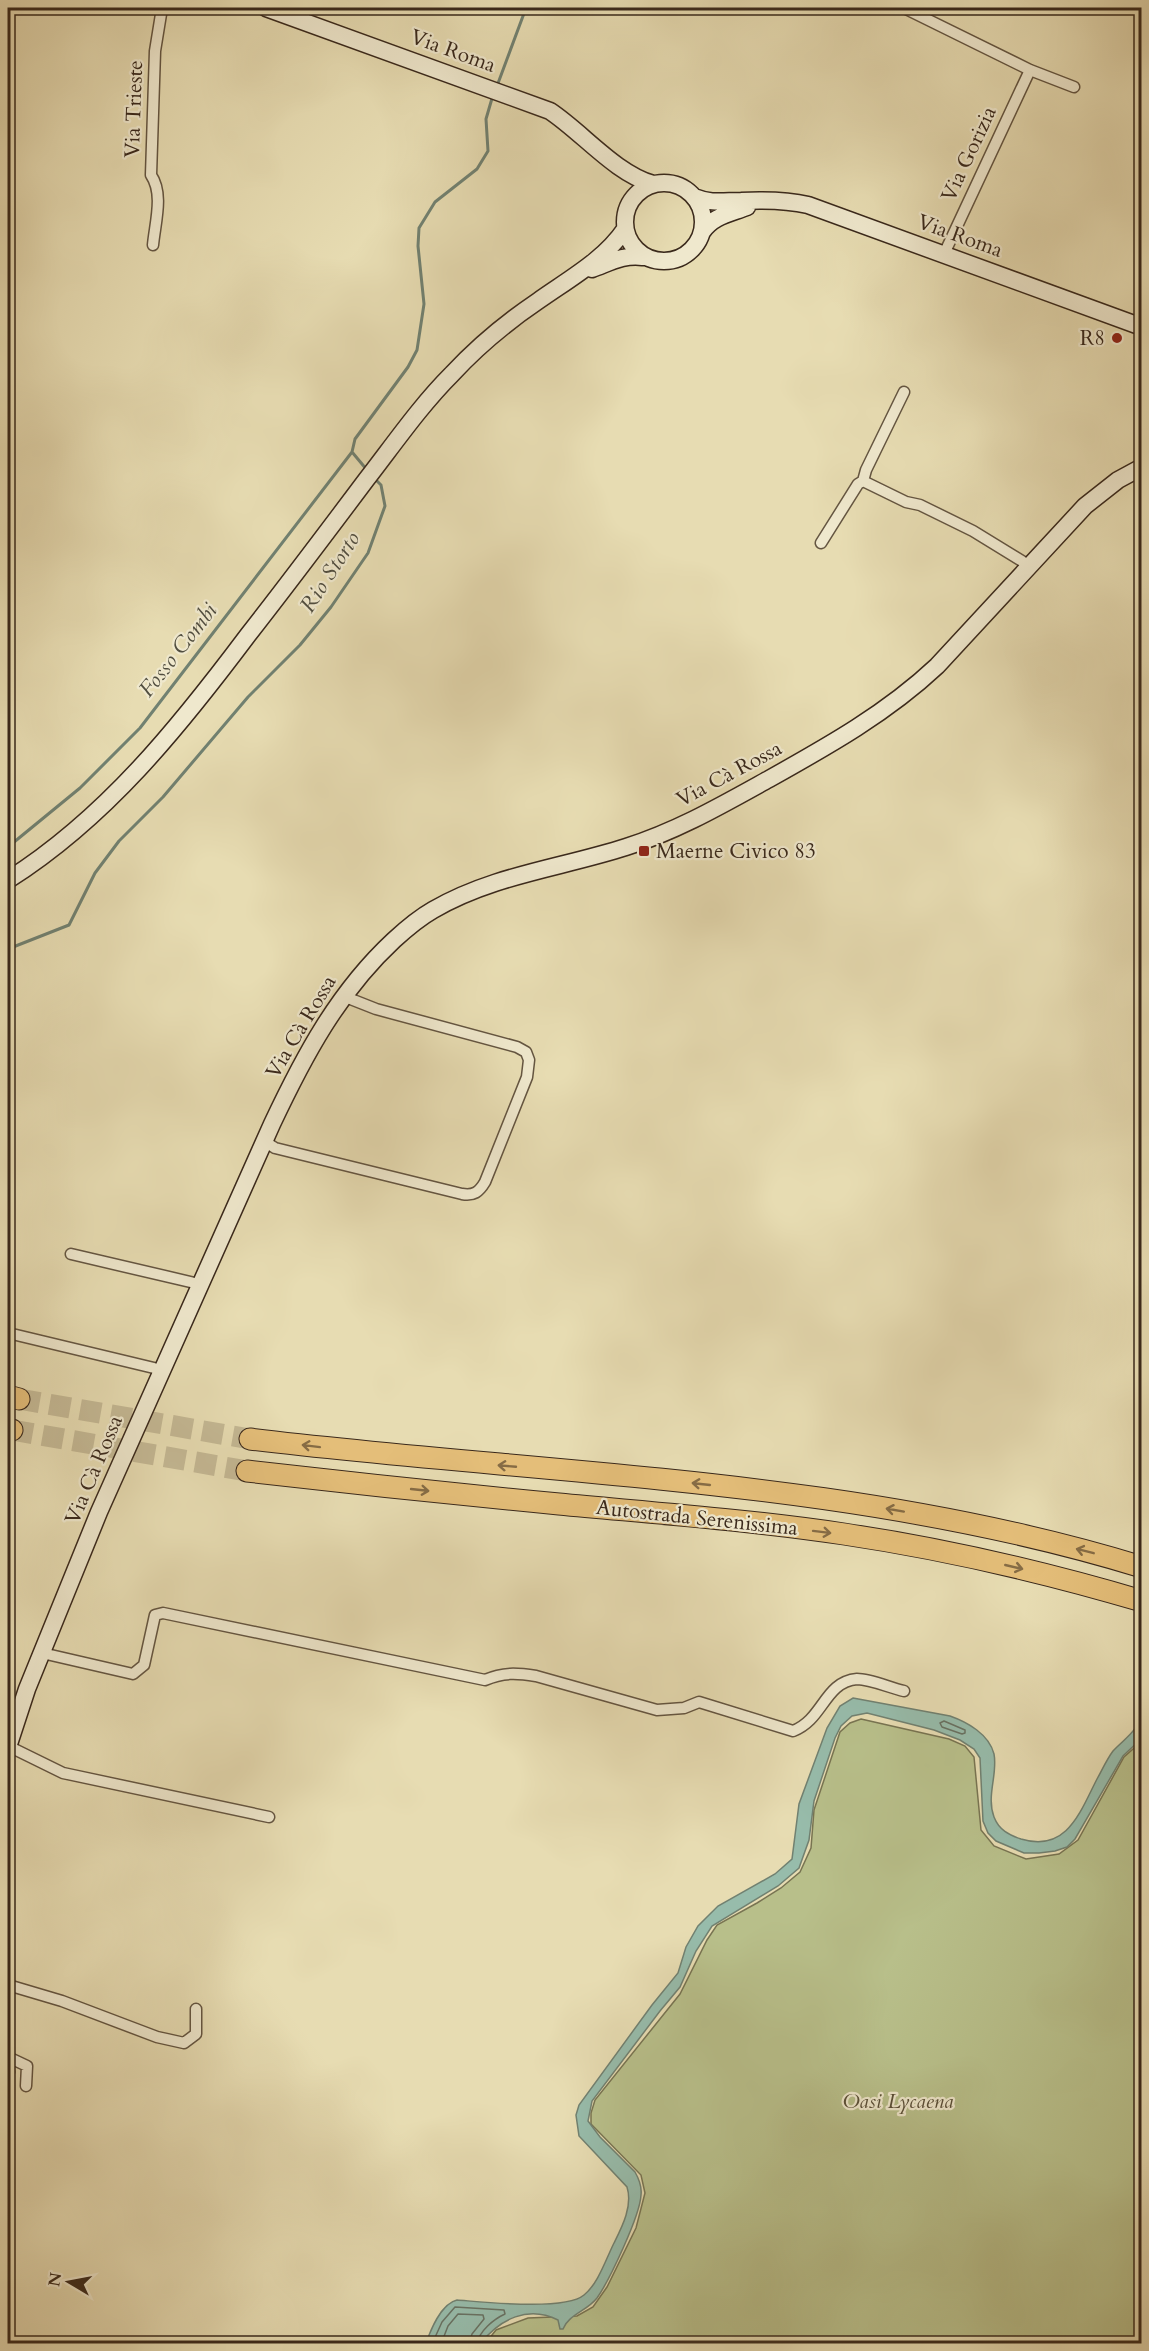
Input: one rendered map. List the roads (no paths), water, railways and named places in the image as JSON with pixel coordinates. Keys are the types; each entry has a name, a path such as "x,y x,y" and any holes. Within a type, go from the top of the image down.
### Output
{"highway":[{"name":"Autostrada Serenissima","path":"250,1439 369,1453 728,1487 849,1502 1018,1535 1142,1567"},
{"name":"Autostrada Serenissima","path":"247,1471 844,1534 930,1549 1012,1567 1142,1601"}],"main road":[{"name":"Via Roma","path":"266,8 550,111 576,129 612,162"},
{"path":"612,162 643,182 675,184 682,187 694,197 702,214 702,232"},
{"path":"612,162 628,194 624,216 625,229 631,245 643,256"},
{"path":"628,204 643,189 653,184"},
{"name":"Via Roma","path":"694,197 719,203 775,200 808,205 1142,327"},
{"path":"577,275 633,255 661,262 679,259 693,248 708,224 720,216 760,201"},
{"path":"8,880 59,843 111,798 141,768 183,720 397,439 451,374 536,302 577,275 614,245 625,229"},
{"name":"Via Cà Rossa","path":"8,1746 27,1689 99,1512 264,1141 299,1067 343,996 375,958 432,910 497,880 625,848 659,835 698,818 844,735 912,690 1085,506 1118,480 1142,466"}],"street":[{"name":"Via Trieste","path":"153,245 158,194 157,185 151,175 155,51 162,8"},
{"path":"904,8 1030,70 1074,87"},
{"name":"Via Gorizia","path":"944,254 1030,70"},
{"path":"864,481 866,470 904,392"},
{"path":"821,543 858,484 864,481"},
{"path":"864,481 973,531 1028,567"},
{"path":"264,1141 275,1148 462,1194 472,1195 481,1190 527,1077 526,1053 517,1047 367,1006 343,996"},
{"path":"71,1254 199,1284"},
{"path":"8,1333 154,1368 161,1372"},
{"path":"42,1653 133,1674 144,1665 155,1615 163,1613 485,1680 496,1675 515,1672 536,1676 657,1710 684,1708 699,1702 793,1731 803,1727 814,1718 834,1688 846,1682 859,1679 904,1691"},
{"path":"8,1746 63,1773 270,1817"},
{"path":"8,1984 62,2001 157,2037 184,2043 195,2034 196,2009"},
{"path":"8,2057 27,2066 26,2086"}],"water":[{"path":"853,1698 950,1716 977,1730 987,1740 994,1754 995,1769 991,1801 996,1822 1012,1836 1037,1842 1061,1835 1070,1827 1111,1754 1134,1729 1141,1712 1141,1739 1123,1756 1075,1839 1067,1847 1055,1851 1024,1853 996,1841 988,1833 983,1821 980,1758 974,1749 960,1740 934,1730 867,1713 852,1716 841,1726 835,1738 814,1801 809,1840 799,1868 778,1886 712,1926 696,1951 680,1987 592,2101 588,2121 600,2137 635,2172 641,2192 630,2232 597,2298 569,2320 563,2329 560,2329 558,2320 536,2314 525,2314 506,2321 481,2343 426,2343 441,2312 457,2300 504,2304 560,2303 584,2295 593,2284 623,2223 629,2202 627,2187 579,2136 576,2115 579,2105 678,1973 686,1947 698,1926 718,1906 775,1874 792,1859 799,1804 827,1728 840,1706"}],"waterway":[{"name":"Rio Storto","path":"497,86 526,8"},
{"name":"Rio Storto","path":"367,470 352,452 355,439 408,367 417,350 424,304 418,246 419,228 435,202 477,169 488,151 486,119 493,95"},
{"name":"Fosso Combi","path":"8,847 80,788 140,728 352,452"},
{"name":"Rio Storto","path":"8,949 69,925 95,873 119,841 163,797 248,697 300,645 331,607 368,553 385,506 381,485 373,477"}],"tunnel":[{"path":"19,1399 250,1439"},
{"path":"12,1430 247,1471"}],"place":[{"name":"R8","path":"1117,338"},
{"name":"Maerne Civico 83","path":"644,851"}],"park label":[{"name":"Oasi Lycaena","path":"898,2101"}]}
